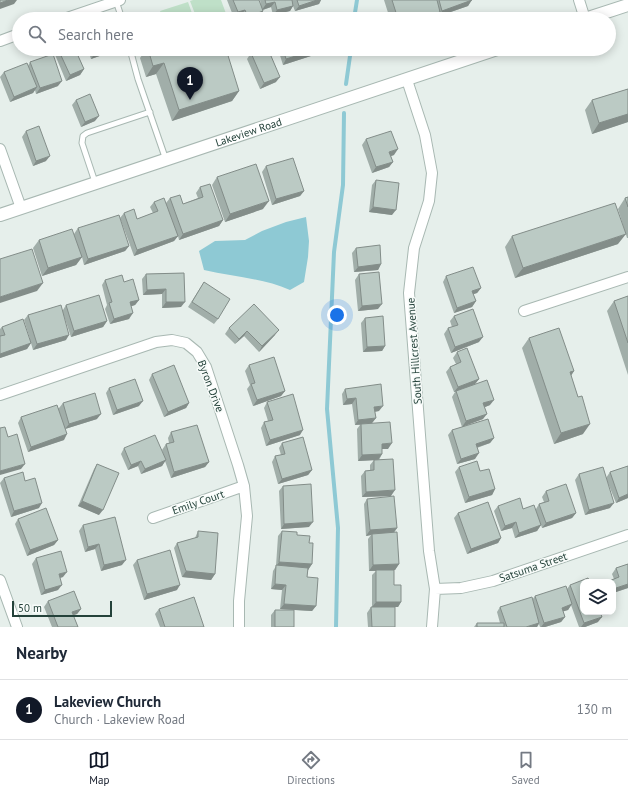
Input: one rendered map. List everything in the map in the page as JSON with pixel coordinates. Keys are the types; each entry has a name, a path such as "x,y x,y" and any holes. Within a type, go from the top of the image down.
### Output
{"street":[{"path":"84,12 118,0"},
{"path":"579,0 583,12"},
{"path":"606,12 628,5"},
{"path":"0,41 12,37"},
{"name":"Lakeview Road","path":"0,215 477,56"},
{"name":"South Hillcrest Avenue","path":"407,80 426,135 432,174 429,201 414,248 409,292 429,551 435,589 432,627"},
{"path":"0,149 21,208"},
{"path":"524,311 628,277"},
{"name":"Byron Drive","path":"0,395 156,342 172,340 186,343 197,352 206,367 244,486 247,516 239,601 239,627"},
{"name":"Emily Court","path":"153,518 244,486"},
{"name":"Satsuma Street","path":"435,589 461,588 493,581 628,536"},
{"path":"0,580 17,627"}],"lane":[{"path":"118,0 121,12"},
{"path":"132,56 166,160"},
{"path":"95,183 82,143 83,136 87,133 150,112"}],"green space":[{"path":"221,0 225,12 194,12 190,1"},
{"path":"188,2 192,12 160,12"}],"water":[{"path":"306,217 309,241 304,282 290,290 259,280 204,270 199,251 215,241 245,240 262,231 286,222"}],"building":[{"path":"0,0 8,0 0,3"},
{"path":"233,0 259,0 263,11 246,12 245,10 238,12"},
{"path":"265,0 292,0 293,6 277,10 275,2 266,4"},
{"path":"297,0 317,0 299,6"},
{"path":"392,0 437,0 440,12 396,12"},
{"path":"439,0 472,0 442,11"},
{"path":"47,56 54,56 62,81 40,88 30,62"},
{"path":"61,56 78,56 84,69 70,75"},
{"path":"150,56 228,56 239,91 179,110 164,63 153,66"},
{"path":"252,56 271,56 280,77 264,83"},
{"path":"285,56 296,56 286,59"},
{"path":"27,63 37,87 14,97 4,72"},
{"path":"628,89 628,114 599,123 592,100"},
{"path":"90,94 99,116 85,122 76,100"},
{"path":"39,126 50,156 36,161 26,131"},
{"path":"391,131 398,149 389,152 393,162 376,167 366,139"},
{"path":"293,158 304,191 276,199 266,166"},
{"path":"256,164 269,201 230,214 217,177"},
{"path":"376,180 399,183 396,210 373,207"},
{"path":"210,184 223,220 183,234 170,198 180,195 183,204 203,197 200,187"},
{"path":"628,197 628,207 625,198"},
{"path":"164,198 178,236 137,250 124,213 134,209 137,219 158,211 154,202"},
{"path":"615,203 626,234 523,268 512,236"},
{"path":"119,215 129,246 88,259 78,228"},
{"path":"72,229 82,257 48,268 39,240"},
{"path":"380,245 381,264 358,267 356,248"},
{"path":"32,249 43,283 0,297 0,259"},
{"path":"473,267 481,288 472,291 476,301 457,308 446,276"},
{"path":"379,272 382,304 362,306 359,274"},
{"path":"184,273 185,302 166,302 166,289 147,290 146,274"},
{"path":"122,275 124,282 133,279 139,300 130,302 133,313 114,319 109,303 112,302 105,280"},
{"path":"204,282 230,299 218,319 192,302"},
{"path":"99,295 107,321 74,331 66,305"},
{"path":"628,296 628,343 614,301"},
{"path":"254,304 279,330 262,346 247,331 239,339 229,328"},
{"path":"61,305 69,335 37,344 28,315"},
{"path":"473,309 483,337 455,347 448,328 458,325 454,316"},
{"path":"383,316 385,346 367,347 365,318"},
{"path":"23,319 31,343 0,354 0,336 5,335 2,327"},
{"path":"559,328 574,371 570,372 578,397 582,396 590,424 561,433 529,338"},
{"path":"467,348 479,379 458,387 450,367 461,362 457,352"},
{"path":"274,357 285,391 257,400 251,384 255,383 249,365"},
{"path":"174,365 189,403 168,412 152,374"},
{"path":"135,379 143,401 117,410 109,388"},
{"path":"487,380 494,400 483,403 487,414 466,421 456,391"},
{"path":"381,384 383,406 374,407 376,418 358,420 356,398 347,399 345,389"},
{"path":"95,393 101,414 69,424 63,403"},
{"path":"293,394 303,430 270,440 264,422 273,420 267,402"},
{"path":"57,405 67,434 31,447 21,417"},
{"path":"488,419 494,438 476,444 479,453 461,459 452,430"},
{"path":"390,422 392,443 382,444 382,454 362,455 361,424"},
{"path":"197,425 209,462 174,472 166,444 174,442 171,432"},
{"path":"5,427 8,437 17,434 25,464 0,471 0,428"},
{"path":"155,435 166,460 145,469 141,461 131,465 124,448"},
{"path":"303,437 312,470 282,479 275,456 285,454 282,443"},
{"path":"393,459 395,490 366,492 365,471 374,470 374,460"},
{"path":"477,461 480,471 489,469 495,489 469,497 459,467"},
{"path":"97,464 119,473 103,510 82,501"},
{"path":"628,466 628,494 619,498 610,472"},
{"path":"603,467 614,503 589,510 579,474"},
{"path":"23,472 25,481 35,478 42,503 14,511 4,478"},
{"path":"311,484 313,522 284,524 283,486"},
{"path":"566,484 576,513 546,523 539,504 549,501 546,491"},
{"path":"394,496 397,528 370,530 367,499"},
{"path":"520,498 523,509 534,505 541,525 519,533 516,522 505,526 498,506"},
{"path":"488,502 501,538 471,549 458,513"},
{"path":"46,508 58,540 30,550 18,519"},
{"path":"115,517 126,560 104,565 99,544 88,547 83,525"},
{"path":"198,531 218,533 215,574 186,571 177,543 198,537"},
{"path":"282,531 297,532 297,535 310,536 309,543 313,543 312,564 279,562"},
{"path":"397,532 399,564 373,565 372,534"},
{"path":"170,550 180,585 147,594 137,560"},
{"path":"61,551 67,572 59,574 62,585 45,590 36,558"},
{"path":"628,564 628,584 616,588 616,579 614,579 619,577 616,568"},
{"path":"276,565 308,568 307,577 318,578 316,606 284,604 286,585 275,584"},
{"path":"376,570 394,570 394,585 401,585 401,602 376,602"},
{"path":"580,581 580,612 570,585"},
{"path":"566,586 572,604 562,608 565,617 544,623 535,596"},
{"path":"74,591 81,609 72,612 78,627 58,627 48,601"},
{"path":"194,597 204,627 165,627 159,609"},
{"path":"532,597 539,623 526,627 507,627 500,607"},
{"path":"371,607 395,607 395,627 372,627"},
{"path":"275,610 294,610 294,627 275,627"},
{"path":"581,615 601,615 602,617 584,623"},
{"path":"477,623 504,623 504,627 477,627"}],"waterway":[{"path":"355,12 357,0"},
{"path":"346,84 350,56"},
{"path":"336,627 338,528 327,409 334,252 343,185 344,113"}],"place":[{"name":"Lakeview Church","path":"190,100"}]}
